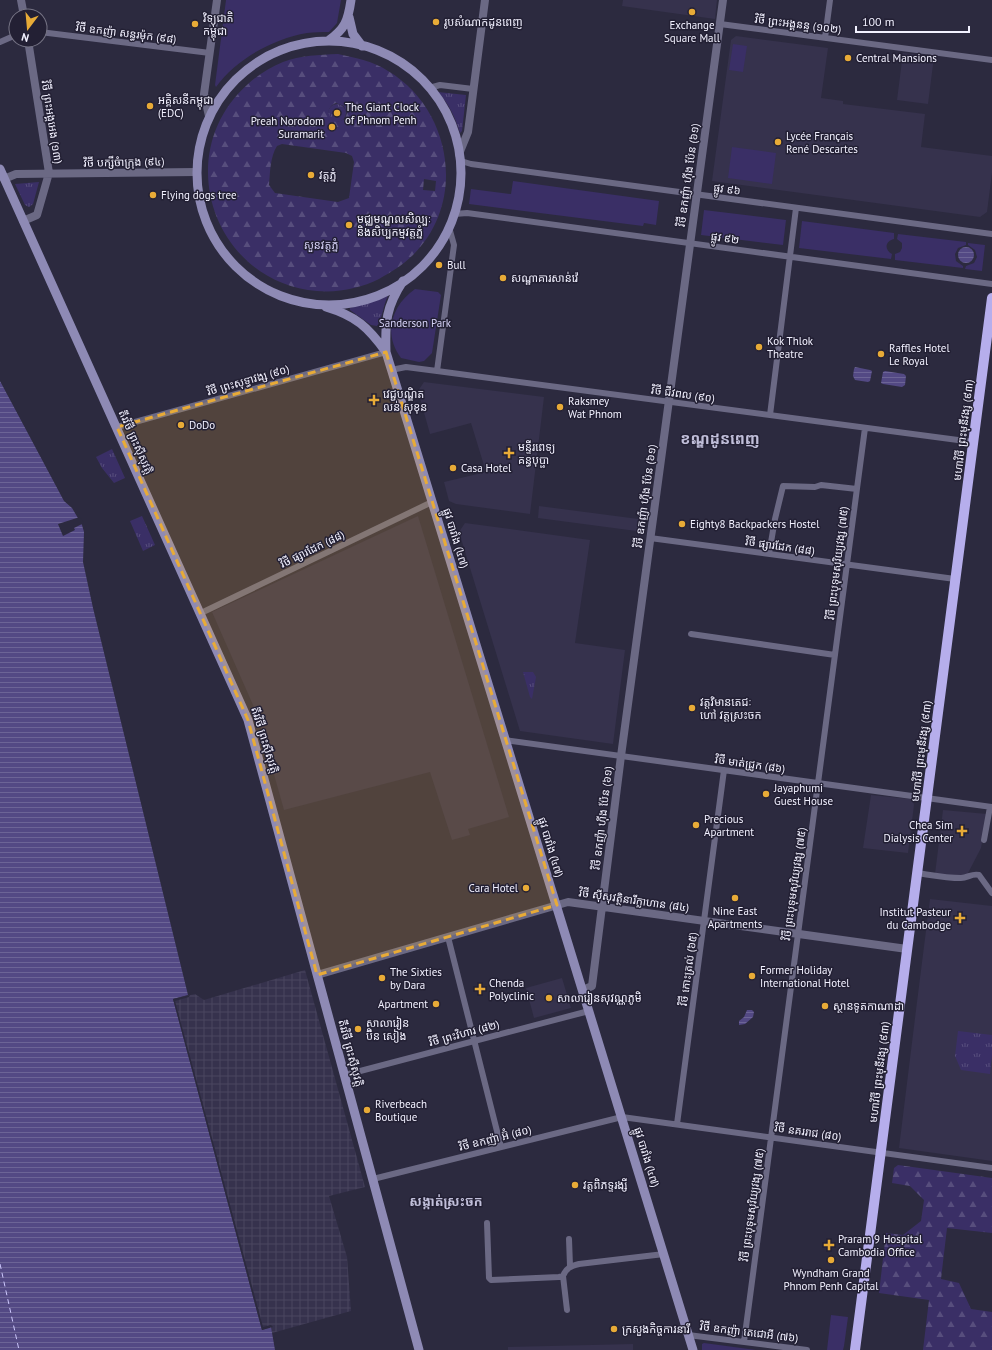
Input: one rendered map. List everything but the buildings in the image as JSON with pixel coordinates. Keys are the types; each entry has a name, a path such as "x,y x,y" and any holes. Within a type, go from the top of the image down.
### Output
{"highway":[{"name":"មហាវិថី ព្រះមុនីវង្ស (៩៣)","path":"855,1350 992,298"}],"main road":[{"path":"328,41 344,27 349,17 351,0"},
{"path":"349,17 353,34 362,46"},
{"path":"328,41 345,42 362,46 385,54 407,67 429,88 448,116 455,134 460,157 460,188 455,214 434,252 404,281 384,292 362,300 340,304 317,304 290,298 264,287 233,264 218,244 208,226 199,200 196,172 198,148 202,134 218,99 235,80 254,63 277,51 302,44 328,41"},
{"name":"តីរវិថី ព្រះស៊ីសុវត្តិ","path":"0,169 248,720 419,1350"},
{"name":"ផ្លូវ បារាំង (៤៧)","path":"404,281 394,295 390,305 386,324 386,352 693,1350"},
{"name":"ផ្លូវ បារាំង (៤៧)","path":"317,304 340,311 358,321 373,334 386,352"}],"street":[{"path":"209,116 204,94 217,0"},
{"path":"460,157 468,132 486,0"},
{"name":"វិថី ឧកញ៉ា ហ៊ីង ប៉ែន (៦១)","path":"583,990 592,986 621,756 723,0"},
{"path":"825,38 830,0"},
{"name":"វិថី ព្រះអង្គនន្ទ (១០២)","path":"720,24 992,60"},
{"name":"វិថី ឧកញ៉ា សន្ធរម៉ុក (៩៨)","path":"48,33 210,53"},
{"name":"វិថី ព្រះអង្គអេង (១៣)","path":"23,221 37,215 49,173 29,48"},
{"path":"429,88 440,85 473,89"},
{"name":"ផ្លូវ ៩៦","path":"460,157 471,164 992,234"},
{"name":"វិថី បក្សីចំាក្រុង (៩៤)","path":"4,179 16,174 196,172"},
{"path":"770,415 796,208"},
{"name":"ផ្លូវ ៩២","path":"455,214 467,213 992,284"},
{"path":"437,371 454,245 449,227"},
{"name":"វិថី ព្រះសុទ្ធាវង្ស (៩០)","path":"117,427 386,352"},
{"name":"វិថី ជីវពល (៩០)","path":"391,370 406,367 973,442"},
{"name":"វិថី ព្រះបុទុមសុរិយ្យវង្ស (៧៥)","path":"744,1342 866,428"},
{"path":"769,554 783,486 815,487 821,485 857,489"},
{"name":"វិថី ផ្សារដែក (៨៨)","path":"201,613 432,502"},
{"name":"វិថី ផ្សារដែក (៨៨)","path":"650,538 955,579"},
{"path":"691,634 835,655"},
{"name":"វិថី មាត់ជ្រូក (៨៦)","path":"506,740 991,807"},
{"name":"វិថី កោះត្រល់ (៦៥)","path":"677,1124 724,770"},
{"path":"984,840 991,807"},
{"path":"917,873 950,878 964,878 972,874 979,875 992,893"},
{"name":"វិថី ស៊ីសុវត្ថិនារីក្លាហាន (៨៤)","path":"318,975 568,902 907,949"},
{"path":"448,937 501,1147"},
{"name":"វិថី ព្រះវិហារ (៨២)","path":"345,1075 589,1011"},
{"name":"វិថី នគររាជ (៨០)","path":"622,1117 992,1168"},
{"name":"វិថី ឧកញ៉ា អ៊ំ (៨០)","path":"373,1179 622,1117"},
{"path":"487,1224 489,1279 538,1279 563,1276"},
{"path":"569,1239 570,1266"},
{"path":"567,1310 563,1276 570,1266 664,1254"},
{"name":"វិថី ឧកញ៉ា តេជោអី (៧៦)","path":"688,1335 807,1350"}],"highlighted area":[{"path":"386,352 557,905 317,975 248,720 117,427"}],"shaded area":[{"name":"Exchange Square Mall","path":"623,0 717,0 715,19 622,6"},
{"path":"736,36 828,48 821,98 843,101 843,104 925,114 921,147 992,156 992,173 987,212 980,217 712,181 731,40"},
{"path":"903,53 934,57 928,104 897,100"},
{"path":"966,247 972,249 974,255 972,261 966,263 960,261 958,255 960,249"},
{"path":"855,367 872,371 870,381 855,380 853,376"},
{"path":"883,372 904,374 906,376 905,385 902,387 881,383"},
{"path":"0,381 64,501 72,508 82,525 84,532 83,562 93,608 188,995 173,999 262,1330 271,1327 275,1350 0,1350"},
{"name":"មន្ទីរពេទ្យ គន្ធបុប្ផា","path":"424,382 544,397 530,514 456,504 449,501 444,482 486,472 471,423 430,434 418,391"},
{"path":"539,506 646,520 644,532 538,518"},
{"path":"418,516 509,817 468,829 470,835 452,840 430,772 284,810 257,714 212,612"},
{"path":"465,523 590,540 575,643 625,650 613,744 520,731 459,532"},
{"path":"871,795 910,799 913,801 914,805 908,853 863,848"},
{"name":"Chea Sim Dialysis Center","path":"943,810 987,814 981,848 967,875 935,874"},
{"path":"930,899 992,906 992,1161 899,1148"},
{"path":"305,970 365,1187 329,1196 347,1257 351,1311 272,1333 271,1328 262,1330 173,999 195,994 204,1000"},
{"name":"សាលារៀនសុវណ្ណភូមិ","path":"562,978 571,1008 534,1018 526,988"},
{"path":"747,1010 752,1010 754,1012 753,1017 745,1024 739,1025 739,1021 744,1017"},
{"path":"633,1344 633,1350 508,1350 508,1347"}],"green space":[{"path":"226,0 341,0 337,23 329,32 307,33 269,45 245,59 224,77 216,87 215,85"},
{"path":"733,44 747,46 743,72 729,70"},
{"name":"សួនវត្ដភ្នំ","path":"338,54 364,60 376,65 388,71 410,88 426,108 438,132 445,157 446,184 441,209 430,233 409,259 392,271 372,282 349,289 317,291 281,282 251,265 229,240 214,210 208,177 211,144 224,112 248,84 273,66 283,62 303,57","holes":["336,103 344,106 347,113 345,119 337,122 332,120 328,113 330,107","282,144 346,153 352,156 354,162 349,198 338,202 275,193 269,185 272,160 277,146","424,179 436,181 435,191 423,190"]},
{"path":"438,92 466,95 462,131 460,133 451,111"},
{"path":"337,104 343,107 346,113 343,119 337,122 331,119 328,113 331,107"},
{"path":"732,147 776,153 772,184 728,178"},
{"path":"513,181 659,201 656,225 644,223 643,226 469,204 471,189 511,194"},
{"path":"39,182 33,204 29,207 25,205 15,184"},
{"path":"704,210 786,220 783,245 701,235"},
{"path":"802,221 894,233 894,239 887,244 889,252 892,254 891,259 799,248"},
{"path":"898,234 966,242 966,245 958,248 955,254 956,261 963,266 963,268 895,260 895,254 900,252 902,248 902,243 897,239"},
{"path":"968,243 985,245 982,271 965,269 966,266 974,263 977,257 975,250 968,245"},
{"name":"Sanderson Park","path":"415,289 438,292 441,295 432,353 424,361 419,362 401,358 395,349 391,330 395,312 400,304"},
{"path":"388,296 381,319 377,326 371,325 350,310 350,308"},
{"path":"112,449 125,478 114,483 102,468 96,457"},
{"path":"142,516 155,545 143,551 130,521"},
{"path":"523,672 533,672 536,677 532,699 530,697"},
{"path":"958,1031 992,1035 990,1074 961,1070 955,1056"},
{"path":"898,1165 992,1178 992,1233 947,1228 941,1279 959,1283 971,1309 992,1312 992,1350 923,1350 929,1300 879,1293 886,1233 903,1235 921,1221 924,1200 910,1186 892,1183 894,1168"},
{"path":"831,1315 848,1317 843,1350 827,1350"},
{"path":"704,1343 756,1350 702,1350 702,1344"}],"pier":[{"path":"80,517 84,523 74,528 75,530 63,536 58,524"},
{"path":"190,995 189,997 175,1001 263,1327 271,1325 273,1327 262,1330 173,999"}],"ferry route":[{"path":"0,1264 19,1350"}],"place":[{"name":"Exchange Square Mall","path":"692,12"},
{"name":"រូបសំណាកដូនពេញ","path":"436,22"},
{"name":"វិទ្យុជាតិ កម្ពុជា","path":"195,24"},
{"name":"Central Mansions","path":"848,58"},
{"name":"អគ្គិសនីកម្ពុជា (EDC)","path":"150,106"},
{"name":"The Giant Clock of Phnom Penh","path":"337,113"},
{"name":"Preah Norodom Suramarit","path":"332,127"},
{"name":"Lycée Français René Descartes","path":"778,142"},
{"name":"វត្ដភ្នំ","path":"311,175"},
{"name":"Flying dogs tree","path":"153,195"},
{"name":"មជ្ឈមណ្ឌលសិល្បៈ និងសិប្បកម្មវត្តភ្នំ","path":"349,225"},
{"name":"Bull","path":"439,265"},
{"name":"សណ្ឋាគារសាន់វ៉េ","path":"503,278"},
{"name":"Kok Thlok Theatre","path":"759,347"},
{"name":"Raffles Hotel Le Royal","path":"881,354"},
{"name":"វេជ្ជបណ្ឌិត លន់ សុខុន","path":"374,400"},
{"name":"Raksmey Wat Phnom","path":"560,407"},
{"name":"DoDo","path":"181,425"},
{"name":"មន្ទីរពេទ្យ គន្ធបុប្ផា","path":"509,453"},
{"name":"Casa Hotel","path":"453,468"},
{"name":"Eighty8 Backpackers Hostel","path":"682,524"},
{"name":"វត្តវិមានតេជៈ ហៅ វត្តស្រះចក","path":"692,708"},
{"name":"Jayaphumi Guest House","path":"766,794"},
{"name":"Precious Apartment","path":"696,825"},
{"name":"Chea Sim Dialysis Center","path":"962,831"},
{"name":"Cara Hotel","path":"526,888"},
{"name":"Nine East Apartments","path":"735,898"},
{"name":"Institut Pasteur du Cambodge","path":"960,918"},
{"name":"Former Holiday International Hotel","path":"752,976"},
{"name":"The Sixties by Dara","path":"382,978"},
{"name":"Chenda Polyclinic","path":"480,989"},
{"name":"សាលារៀនសុវណ្ណភូមិ","path":"549,998"},
{"name":"Apartment","path":"436,1004"},
{"name":"ស្ថានទូតកាណាដា","path":"825,1006"},
{"name":"សាលារៀន ប៊ិន សៀង","path":"358,1029"},
{"name":"Riverbeach Boutique","path":"367,1110"},
{"name":"វត្តពិភទ្ទរង្សី","path":"575,1185"},
{"name":"Praram 9 Hospital Cambodia Office","path":"829,1245"},
{"name":"Wyndham Grand Phnom Penh Capital","path":"831,1260"},
{"name":"ក្រសួងកិច្ចការនារី","path":"614,1329"}],"district":[{"name":"ខណ្ឌដូនពេញ","path":"720,438"},
{"name":"សង្កាត់ស្រះចក","path":"446,1201"}]}
